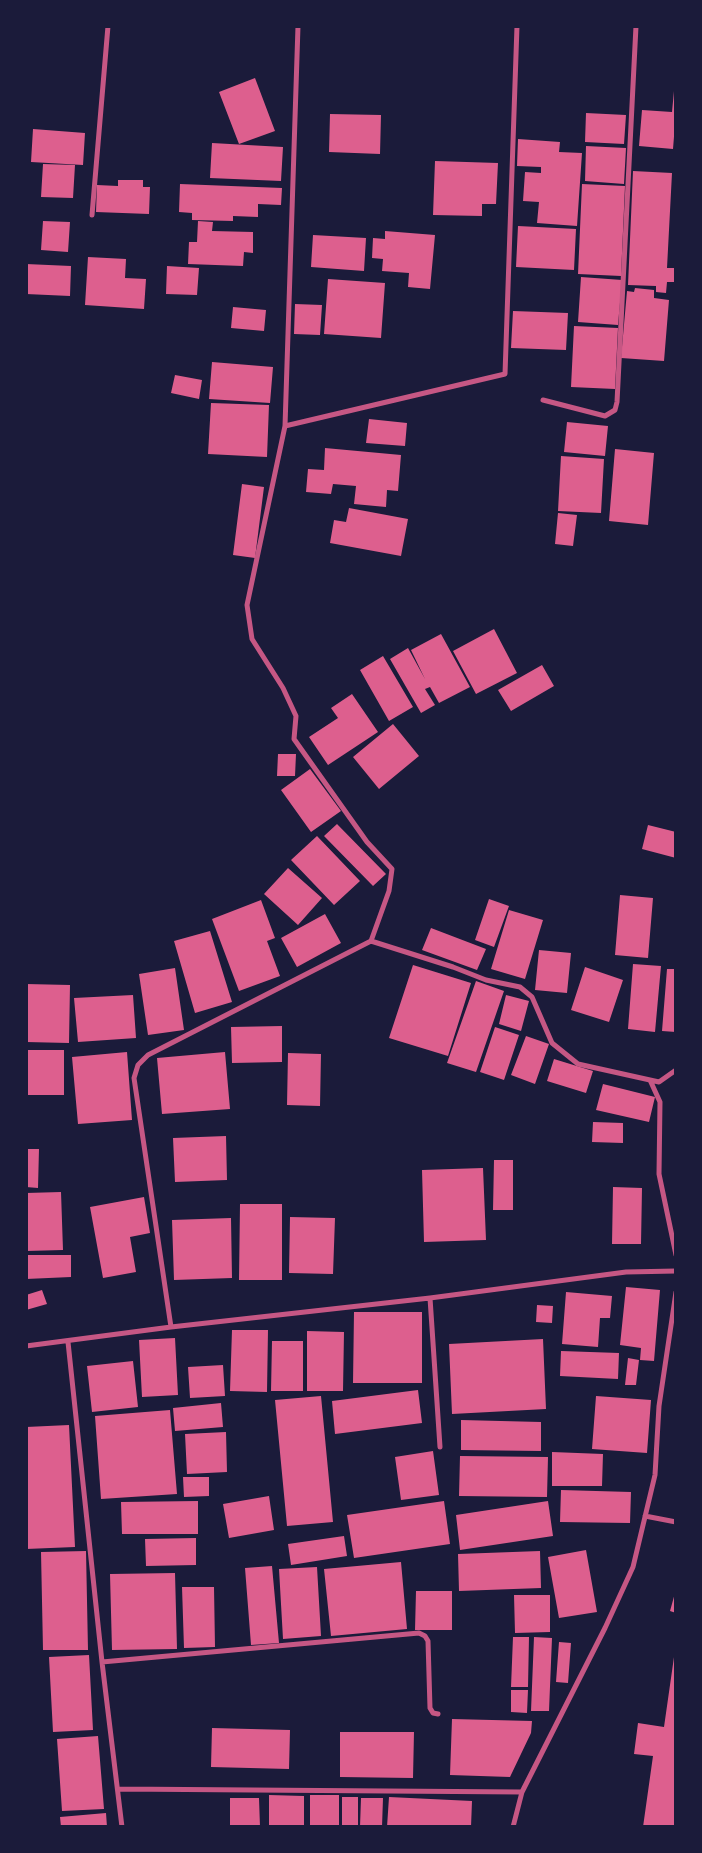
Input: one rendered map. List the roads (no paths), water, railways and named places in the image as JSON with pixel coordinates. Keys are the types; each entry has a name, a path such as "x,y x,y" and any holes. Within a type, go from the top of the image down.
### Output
{"street":[{"path":"92,215 108,26"},
{"path":"171,1327 134,1078 138,1065 148,1055 371,941 389,891 392,869 367,842 294,739 296,716 283,688 252,639 247,605 285,426 298,26"},
{"path":"285,426 505,374 516,26"},
{"path":"543,400 605,416 615,410 617,402 636,26"},
{"path":"371,941 453,967 486,980 520,987 532,997 552,1043 578,1064 659,1082 676,1070"},
{"path":"650,1080 660,1102 659,1174 676,1255"},
{"path":"26,1346 171,1327 430,1298 626,1272 676,1271"},
{"path":"513,1827 522,1792 605,1628 633,1567 655,1475 659,1406 676,1292"},
{"path":"430,1298 440,1447"},
{"path":"68,1342 102,1662 122,1827"},
{"path":"645,1516 676,1522"},
{"path":"102,1662 419,1632 428,1641 430,1708 433,1713 438,1714"},
{"path":"118,1789 522,1792"}]}
